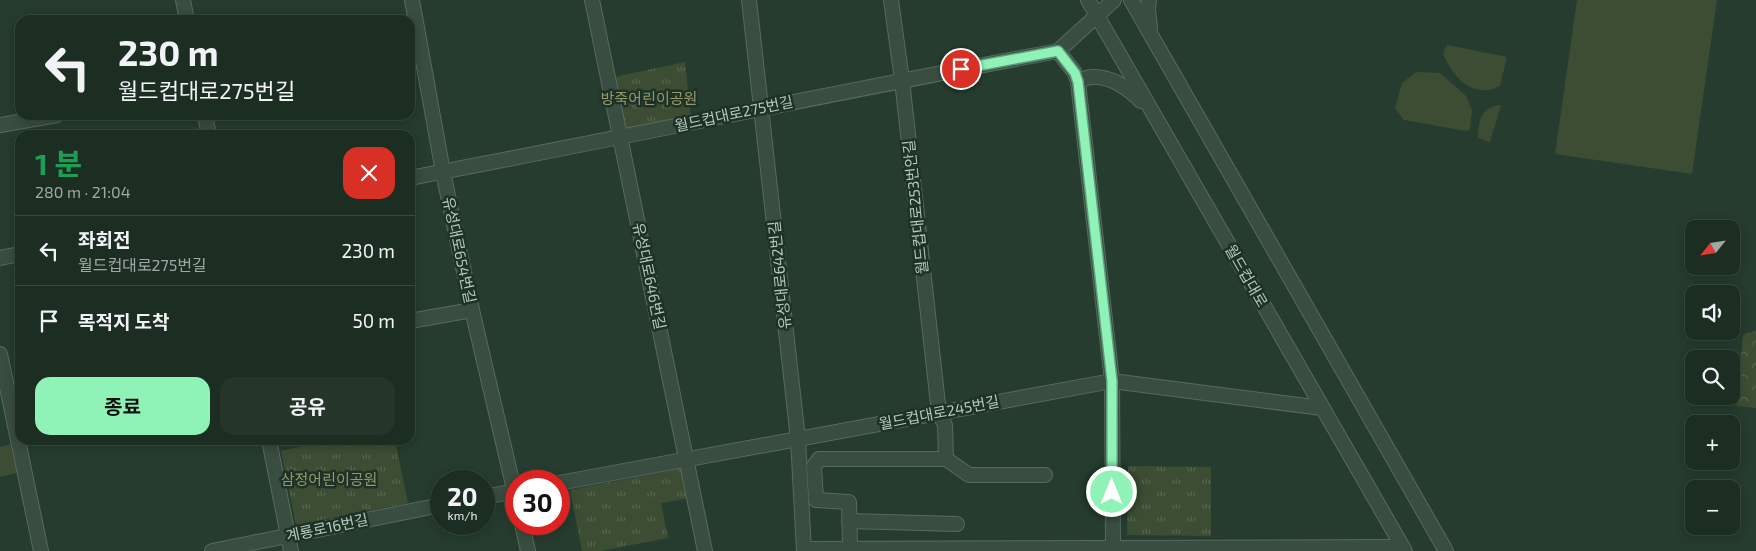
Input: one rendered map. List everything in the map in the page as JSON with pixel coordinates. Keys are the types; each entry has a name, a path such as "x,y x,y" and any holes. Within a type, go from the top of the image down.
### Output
{"street":[{"path":"183,0 186,15"},
{"name":"유성대로654번길","path":"412,0 413,15"},
{"name":"유성대로646번길","path":"592,0 705,551"},
{"name":"유성대로642번길","path":"749,0 798,440 804,550"},
{"name":"월드컵대로253번안길","path":"891,0 902,80 939,414 945,426 946,459"},
{"name":"월드컵대로","path":"1088,0 1403,549"},
{"path":"1113,549 1112,381 1078,82 1075,73 1058,51 1114,0"},
{"path":"1131,0 1446,551"},
{"path":"1149,0 1148,10 1151,34"},
{"name":"유성대로654번길","path":"415,38 416,50 472,310 510,470"},
{"name":"월드컵대로275번길","path":"415,177 620,138 762,107 1058,51"},
{"path":"1078,82 1090,77 1108,79 1130,90 1150,110"},
{"path":"0,125 28,120"},
{"path":"0,258 15,255"},
{"path":"415,320 472,310"},
{"path":"0,354 15,423"},
{"name":"월드컵대로245번길","path":"570,481 1112,381 1322,408"},
{"path":"19,445 41,551"},
{"path":"271,445 292,551"},
{"path":"850,548 849,502 816,500 814,466 819,459 946,459 969,475 1045,475"},
{"name":"계룡로16번길","path":"212,551 430,507"},
{"path":"849,521 957,524"},
{"path":"524,535 528,551"},
{"path":"804,550 850,548 1403,549"}],"green space":[{"path":"1577,0 1717,0 1692,174 1555,154"},
{"path":"1447,45 1507,57 1500,86 1490,90 1480,90 1472,88 1460,80 1450,68 1443,54"},
{"name":"방죽어린이공원","path":"685,62 691,117 627,134 614,77"},
{"path":"1416,72 1440,73 1466,96 1472,110 1470,129 1466,131 1404,120 1395,108 1402,83"},
{"path":"1501,105 1490,142 1478,138 1482,116 1494,106"},
{"path":"1756,330 1756,408 1736,406 1740,405 1740,365 1743,335"},
{"path":"10,444 17,473 0,477 0,447"},
{"name":"삼정어린이공원","path":"308,445 396,445 408,503 296,525 281,451"},
{"path":"1128,466 1211,467 1211,536 1127,535"},
{"path":"684,468 690,498 661,503 668,538 600,551 582,551 570,490"}],"route":[{"path":"961,69 1058,51 1064,62 1075,73 1078,82 1112,381 1112,492"}]}
